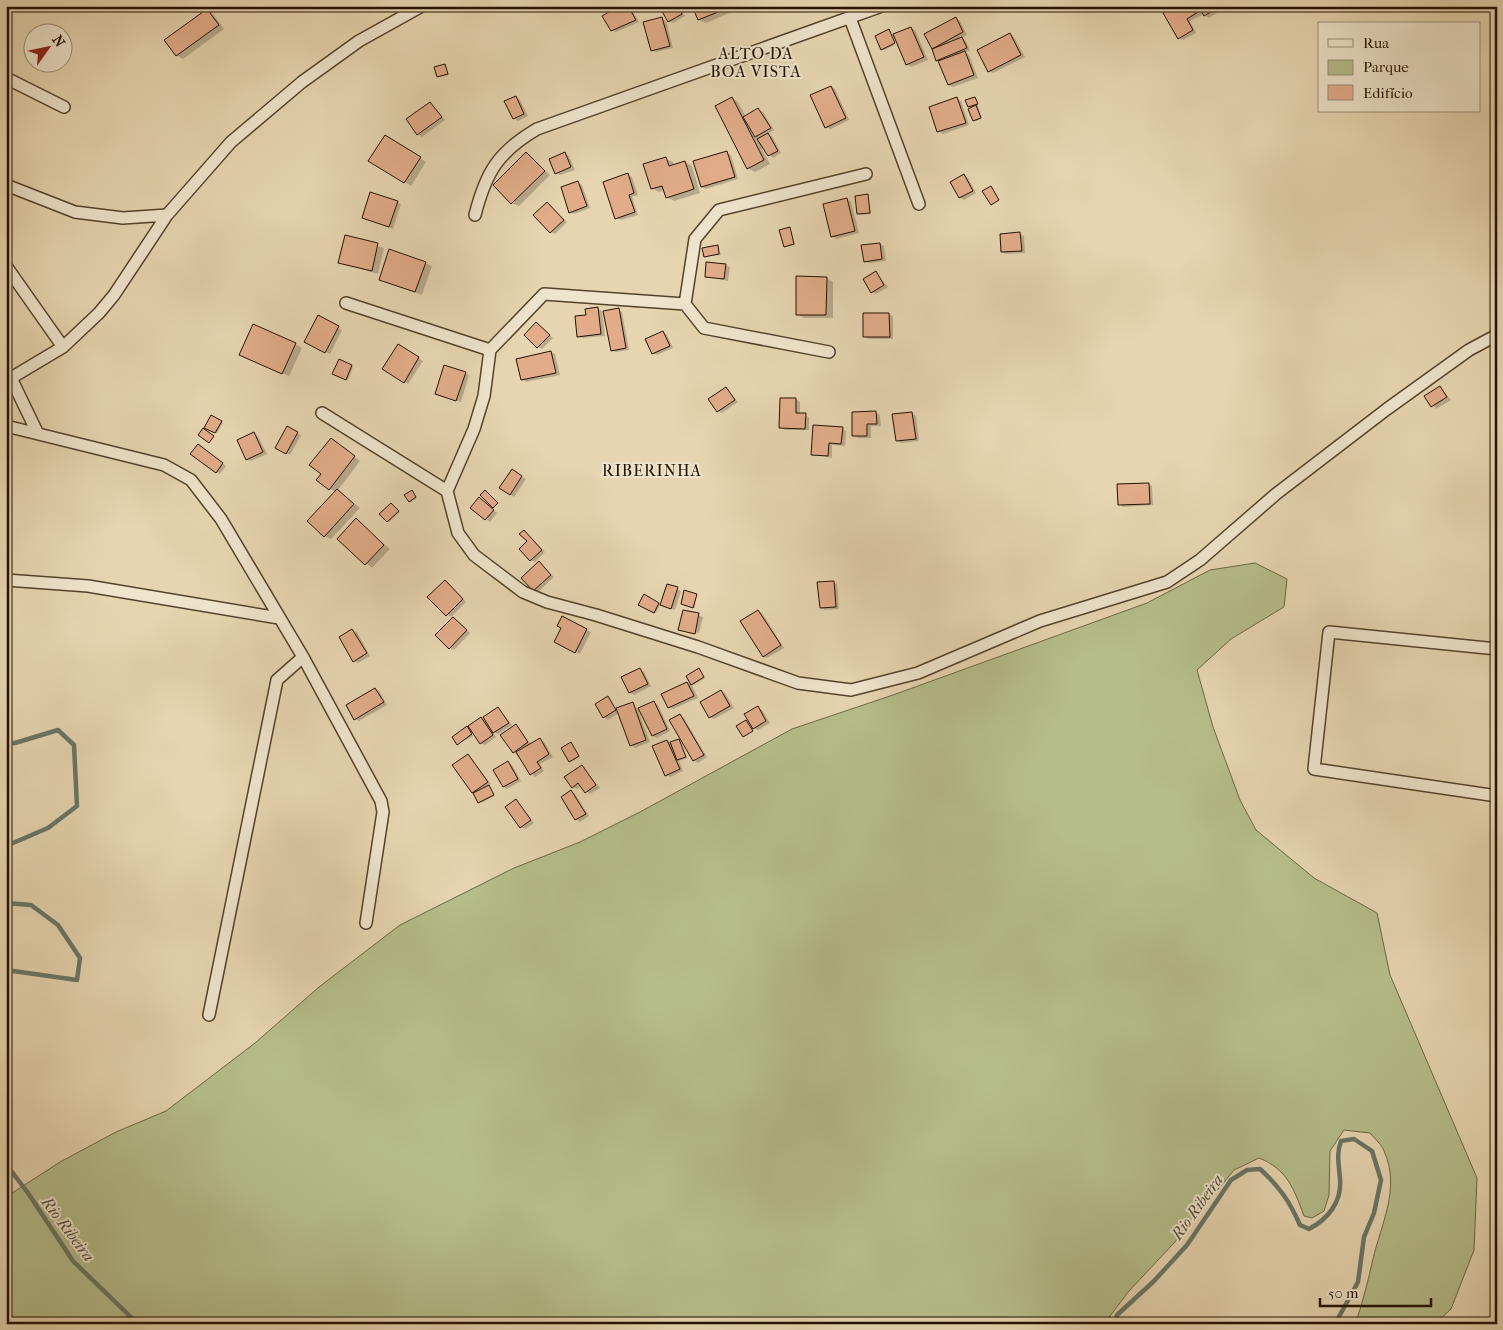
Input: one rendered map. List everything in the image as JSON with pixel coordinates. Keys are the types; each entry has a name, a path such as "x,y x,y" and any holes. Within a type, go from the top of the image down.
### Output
{"street":[{"path":"37,432 9,380 63,348 99,313 114,295 167,214 215,158 302,82 360,41 422,6"},
{"path":"475,215 482,188 497,160 508,148 537,129 882,6"},
{"path":"850,18 919,204"},
{"path":"6,78 64,107"},
{"path":"829,352 704,328 685,304 695,239 719,210 866,174"},
{"path":"6,185 75,212 122,218 167,214"},
{"path":"6,266 63,348"},
{"path":"685,304 544,294 490,350 484,396 474,429 447,491 458,533 474,555 524,592 547,602 596,615 698,647 798,683 851,690 866,688 918,673 1040,621 1167,582 1200,560 1276,494 1387,409 1469,350 1497,335"},
{"path":"346,303 490,350"},
{"path":"322,413 447,491"},
{"path":"6,426 37,432 164,465 191,480 221,518 302,657 381,801 383,812 366,923"},
{"path":"6,580 88,586 279,618"},
{"path":"1497,648 1329,632 1314,769 1497,796"},
{"path":"209,1015 277,680 302,657"}],"green space":[{"path":"1255,563 1287,579 1284,607 1231,639 1197,670 1213,727 1240,800 1256,830 1314,878 1377,913 1390,975 1477,1178 1474,1250 1451,1309 1435,1324 1356,1322 1388,1206 1391,1179 1389,1165 1383,1149 1370,1133 1344,1130 1330,1151 1329,1195 1324,1211 1312,1218 1304,1216 1293,1189 1283,1174 1259,1158 1234,1170 1174,1243 1129,1291 1104,1324 6,1324 6,1197 60,1162 116,1132 166,1111 255,1043 319,987 400,925 514,868 580,842 640,812 792,729 893,695 1147,603 1210,570"}],"building":[{"path":"619,6 628,6 636,20 611,31 602,16"},
{"path":"659,6 677,6 682,14 668,22"},
{"path":"692,6 727,6 728,8 698,20"},
{"path":"1175,6 1195,6 1198,12 1187,19 1193,30 1178,39 1163,13"},
{"path":"1198,6 1216,6 1217,8 1204,16"},
{"path":"207,9 219,25 176,56 164,40"},
{"path":"662,17 670,46 651,51 643,22"},
{"path":"956,17 963,32 932,49 924,34"},
{"path":"911,27 924,57 906,65 893,34"},
{"path":"889,29 895,43 881,50 875,36"},
{"path":"1010,33 1021,55 988,72 977,50"},
{"path":"962,37 967,48 936,61 932,49"},
{"path":"965,51 974,75 948,85 938,61"},
{"path":"445,64 448,74 437,77 434,67"},
{"path":"831,86 846,118 825,128 810,95"},
{"path":"516,96 524,114 513,119 504,101"},
{"path":"732,97 764,160 747,169 715,106"},
{"path":"957,97 966,123 937,132 929,107"},
{"path":"975,97 978,104 968,107 965,100"},
{"path":"430,102 442,117 417,135 406,119"},
{"path":"976,105 981,118 973,121 968,109"},
{"path":"758,108 771,128 755,137 743,117"},
{"path":"768,133 778,151 768,156 757,139"},
{"path":"385,135 421,157 404,183 368,161"},
{"path":"727,151 735,177 701,187 693,161"},
{"path":"526,152 545,171 511,204 493,185"},
{"path":"565,152 571,167 555,174 549,159"},
{"path":"666,157 669,166 685,161 694,189 666,198 662,186 651,189 643,164"},
{"path":"628,173 634,193 629,195 635,212 615,219 603,182"},
{"path":"964,174 973,191 959,198 950,182"},
{"path":"578,181 587,206 569,213 561,187"},
{"path":"991,186 999,200 991,205 982,191"},
{"path":"370,192 398,201 389,227 362,218"},
{"path":"868,194 870,213 857,214 855,196"},
{"path":"847,198 855,231 831,237 823,204"},
{"path":"547,202 564,220 550,233 533,215"},
{"path":"790,227 794,244 784,247 779,230"},
{"path":"1020,232 1022,251 1001,252 1000,234"},
{"path":"345,235 378,243 372,271 338,263"},
{"path":"880,243 882,259 864,262 861,245"},
{"path":"718,245 719,254 704,257 702,248"},
{"path":"389,249 426,262 415,292 379,280"},
{"path":"706,262 726,264 724,279 705,277"},
{"path":"876,271 884,285 871,293 863,279"},
{"path":"796,276 827,277 826,315 796,315"},
{"path":"598,307 601,334 577,337 575,316 586,315 585,309"},
{"path":"619,308 626,348 611,351 603,311"},
{"path":"863,313 889,313 890,337 863,337"},
{"path":"318,315 339,326 325,353 304,342"},
{"path":"536,322 550,335 537,348 524,335"},
{"path":"253,324 296,343 282,374 239,355"},
{"path":"663,331 670,346 652,354 645,339"},
{"path":"398,344 419,357 404,383 382,369"},
{"path":"551,351 556,373 521,380 516,359"},
{"path":"339,359 352,365 346,380 332,374"},
{"path":"444,365 466,372 456,401 435,394"},
{"path":"1440,386 1447,397 1431,407 1424,396"},
{"path":"726,387 735,400 717,412 708,399"},
{"path":"780,398 796,398 796,413 806,413 805,429 779,428"},
{"path":"876,411 877,424 867,424 867,436 852,436 852,412"},
{"path":"912,412 916,439 896,441 892,414"},
{"path":"211,415 222,421 215,433 204,428"},
{"path":"813,425 843,427 841,444 829,443 828,456 811,455"},
{"path":"287,426 298,432 286,454 275,448"},
{"path":"203,428 214,436 209,443 198,435"},
{"path":"254,432 263,452 246,460 237,440"},
{"path":"331,438 355,456 329,490 316,480 321,474 309,465"},
{"path":"198,444 223,463 216,473 190,454"},
{"path":"512,469 522,476 510,495 499,488"},
{"path":"1149,483 1150,504 1118,505 1117,484"},
{"path":"337,489 354,504 324,537 307,521"},
{"path":"412,490 416,497 409,502 404,495"},
{"path":"485,490 498,503 493,508 480,495"},
{"path":"479,497 494,510 485,520 470,508"},
{"path":"391,503 399,511 387,522 379,514"},
{"path":"356,518 384,545 365,565 337,539"},
{"path":"524,530 542,550 530,561 519,549 527,541 519,534"},
{"path":"539,561 551,575 533,591 521,578"},
{"path":"445,580 463,599 446,616 427,597"},
{"path":"834,581 836,607 820,608 817,582"},
{"path":"667,584 678,587 671,609 660,605"},
{"path":"684,590 697,594 693,608 681,604"},
{"path":"644,594 659,603 654,613 638,605"},
{"path":"683,610 699,613 695,634 678,630"},
{"path":"758,610 781,645 763,657 740,621"},
{"path":"562,616 587,629 575,653 554,642 561,628 557,626"},
{"path":"453,617 467,630 449,649 435,635"},
{"path":"352,629 367,653 353,662 339,637"},
{"path":"640,668 648,684 629,693 621,677"},
{"path":"699,668 704,677 691,685 686,676"},
{"path":"687,682 694,696 668,708 661,694"},
{"path":"375,688 384,702 354,720 346,705"},
{"path":"721,690 730,706 709,718 700,702"},
{"path":"608,696 616,710 603,718 595,704"},
{"path":"654,701 667,729 652,736 638,708"},
{"path":"633,702 646,740 630,746 616,708"},
{"path":"758,706 766,721 753,729 744,714"},
{"path":"498,707 509,723 493,733 483,717"},
{"path":"680,714 704,755 693,761 669,720"},
{"path":"481,717 493,735 480,744 468,726"},
{"path":"746,720 753,731 743,737 736,726"},
{"path":"516,724 528,742 513,753 500,735"},
{"path":"467,726 472,734 457,745 452,737"},
{"path":"540,738 549,754 537,762 541,768 530,775 516,752"},
{"path":"679,739 686,757 677,760 670,742"},
{"path":"667,740 680,769 665,776 652,746"},
{"path":"571,742 579,756 569,762 561,748"},
{"path":"468,754 488,782 472,793 452,765"},
{"path":"508,761 518,779 503,787 493,770"},
{"path":"582,765 596,785 585,793 578,783 572,788 564,777"},
{"path":"489,785 494,795 478,803 473,793"},
{"path":"571,790 586,814 575,820 561,797"},
{"path":"516,799 531,820 520,828 505,807"}],"waterway":[{"name":"Rio Ribeira","path":"6,743 15,743 58,730 74,745 77,806 48,828 6,846"},
{"name":"Rio Ribeira","path":"6,903 31,905 58,925 80,958 77,980 6,970"},
{"name":"Rio Ribeira","path":"1115,1324 1117,1315 1154,1281 1187,1245 1231,1180 1247,1170 1260,1169 1267,1175 1283,1195 1300,1225 1309,1229 1316,1225 1328,1215 1339,1195 1338,1155 1341,1141 1354,1139 1372,1151 1381,1180 1374,1213 1364,1237 1358,1282 1335,1324"},
{"name":"Rio Ribeira","path":"6,1164 28,1193 73,1261 138,1324"}],"district":[{"name":"ALTO DA BOA VISTA","path":"756,62"},
{"name":"RIBERINHA","path":"652,470"}]}
